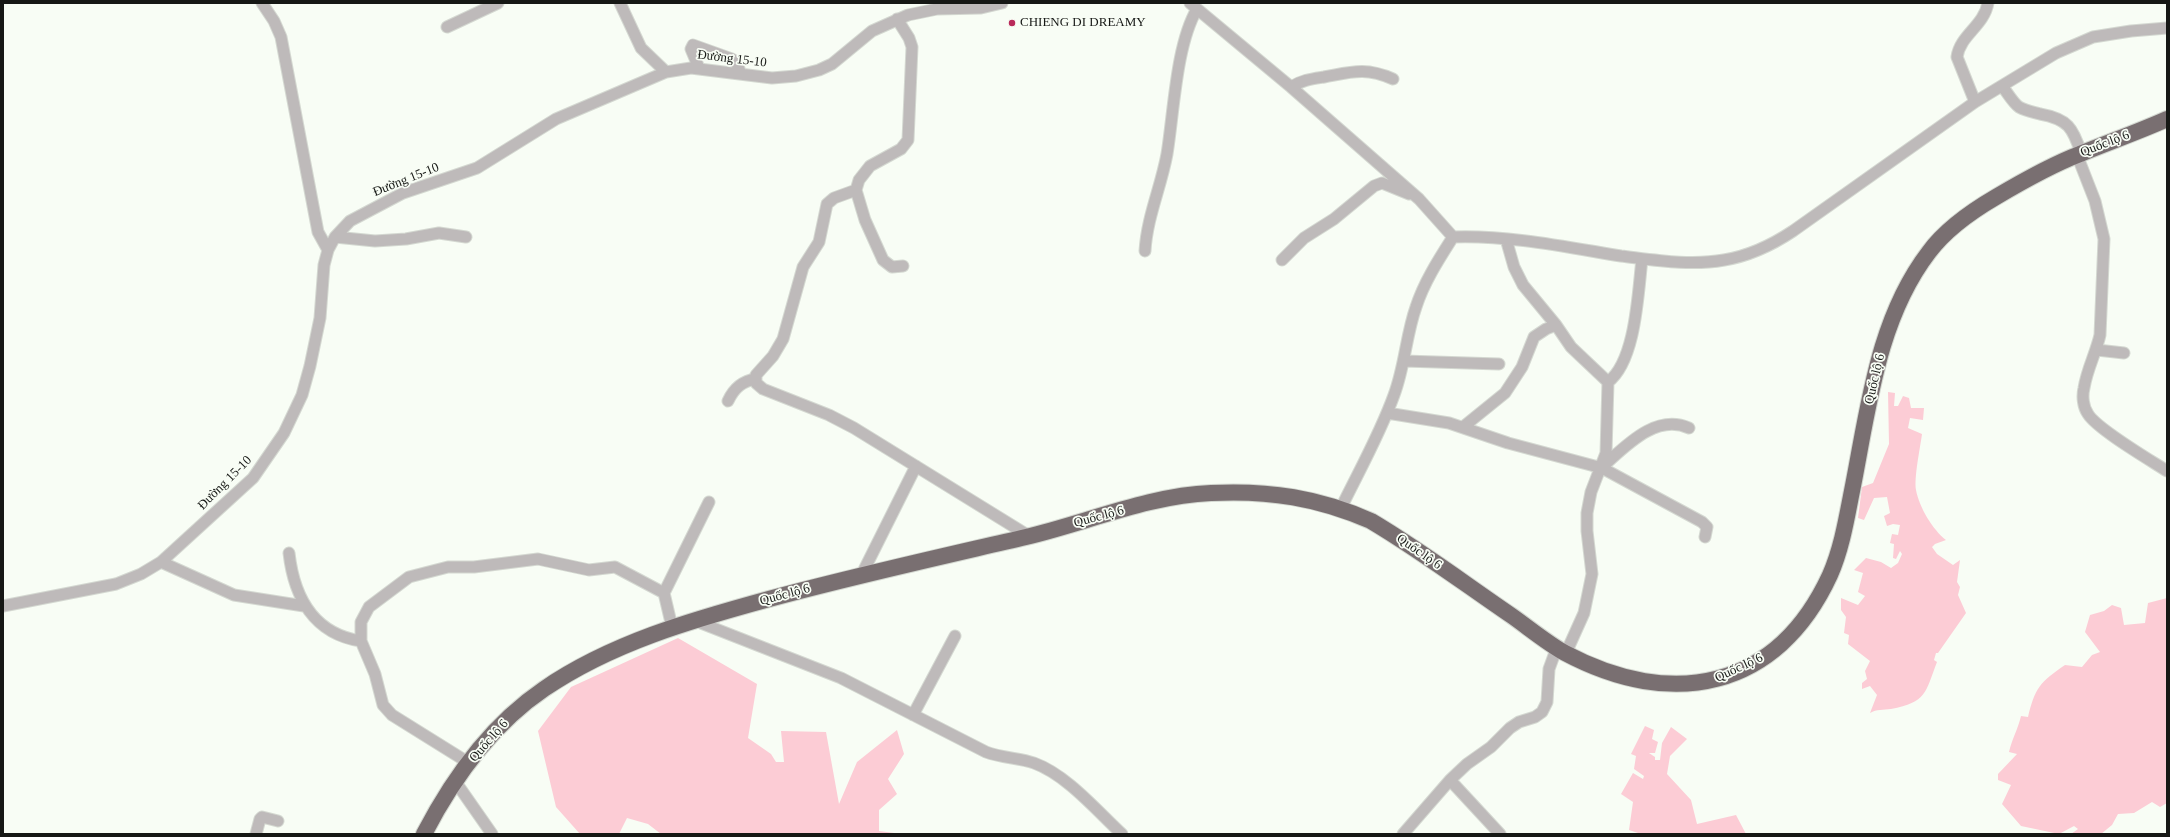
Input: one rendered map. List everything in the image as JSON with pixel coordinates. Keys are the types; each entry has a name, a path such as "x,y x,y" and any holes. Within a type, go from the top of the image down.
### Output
{"highway":[{"name":"Quốc lộ 6","path":"424,834 455,781 489,736 512,714 543,689 566,675 619,649 692,620 862,574 1029,536 1161,500 1209,493 1274,494 1304,498 1341,508 1371,521 1394,535 1561,650 1612,674 1633,680 1669,684 1712,681 1754,663 1779,646 1792,633 1817,598 1831,571 1846,524 1878,358 1896,310 1907,286 1929,252 1946,232 1974,210 2016,186 2079,154 2167,119"}],"street":[{"path":"262,3 274,21 281,37 318,232 328,250"},
{"path":"447,27 498,3"},
{"path":"620,3 641,48 666,72"},
{"name":"Đường 15-10","path":"3,606 120,583 141,574 161,562 240,492 264,464 284,433 302,395 310,366 322,304 324,265 328,250 335,238 350,221 384,202 414,189 477,168 556,119 666,72 680,69 699,68 780,78 818,70 838,60 872,31 897,19 930,10 981,8 1002,3"},
{"path":"1975,102 1957,57 1965,38 1983,18 1988,3"},
{"path":"1145,251 1149,218 1167,155 1184,39 1194,6 1291,87 1419,199 1453,237 1506,239 1689,263 1707,262 1745,255 1762,248 1793,231 1975,102 2056,53 2081,42 2112,33 2167,28"},
{"path":"897,19 909,38 912,48 908,140 901,149 870,166 859,180 856,190 865,220 882,260 892,267 903,266"},
{"path":"699,68 691,49 693,44 732,59 737,64 741,74"},
{"path":"1291,87 1302,80 1351,71 1379,73 1393,79"},
{"path":"2002,86 2018,107 2029,112 2059,118 2065,122 2075,134 2079,154 2095,201 2104,239 2100,335 2097,350 2084,388 2084,406 2088,415 2098,425 2167,471"},
{"path":"1282,260 1304,238 1334,219 1377,184 1387,185 1419,199"},
{"path":"856,190 834,198 827,204 819,242 803,267 783,339 776,351 756,375 759,386 763,389 837,419 1029,536"},
{"path":"335,238 380,241 439,234 466,237"},
{"path":"1341,508 1387,413 1404,361 1413,318 1419,298 1429,276 1453,237"},
{"path":"1403,834 1450,780 1497,742 1510,728 1519,722 1535,717 1542,712 1547,702 1549,669 1584,613 1592,574 1587,531 1587,513 1591,492 1602,468 1607,445 1608,382 1571,347 1556,325 1520,280 1506,239"},
{"path":"1608,382 1616,375 1632,337 1642,258"},
{"path":"1463,427 1505,393 1522,367 1534,337 1546,329 1556,325"},
{"path":"2097,350 2124,352"},
{"path":"1404,361 1500,364"},
{"path":"728,401 736,387 749,380 756,379"},
{"path":"1387,413 1440,420 1508,443 1602,468 1702,522 1706,527 1705,537"},
{"path":"1602,468 1630,442 1646,432 1670,424 1688,428"},
{"path":"862,574 916,466"},
{"path":"672,628 664,594 709,502"},
{"path":"289,553 293,572 304,606 330,631 344,637 361,641"},
{"path":"469,763 388,712 383,705 375,674 361,641 361,622 369,607 404,579 448,567 474,567 538,559 589,570 615,567 664,594"},
{"path":"161,562 234,595 304,606"},
{"path":"692,620 841,678 986,752 1002,757 1033,762 1059,776 1122,834"},
{"path":"913,715 955,636"},
{"path":"1450,780 1500,834"},
{"path":"455,781 492,834"},
{"path":"256,834 262,817 278,821"}],"shaded area":[{"path":"1888,392 1895,393 1894,406 1898,406 1903,396 1909,398 1911,408 1924,408 1923,420 1910,418 1908,428 1922,434 1916,471 1916,490 1920,504 1927,518 1946,540 1935,544 1932,547 1937,554 1953,565 1960,560 1957,582 1960,587 1958,595 1966,613 1938,653 1936,653 1934,660 1937,662 1927,689 1923,694 1912,703 1870,713 1877,695 1870,686 1862,689 1862,683 1867,679 1865,671 1870,661 1848,644 1849,635 1844,633 1846,617 1841,610 1841,598 1858,605 1865,596 1858,592 1863,573 1854,570 1866,558 1881,562 1891,568 1898,563 1902,554 1900,551 1896,559 1893,558 1894,544 1890,543 1892,534 1898,535 1900,525 1893,524 1887,526 1884,516 1890,513 1887,497 1874,498 1864,520 1858,518 1862,487 1873,483 1889,444"},
{"path":"2167,598 2167,803 2160,807 2152,802 2134,813 2118,814 2112,825 2101,834 2071,834 2078,829 2074,826 2059,834 2021,826 2002,804 2011,785 1998,780 1998,774 2017,754 2009,752 2021,716 2028,717 2036,692 2044,681 2065,665 2082,667 2092,655 2100,652 2085,632 2090,615 2104,611 2112,605 2121,608 2124,625 2145,623 2148,603"},
{"path":"678,638 757,684 748,738 771,754 776,762 784,762 781,731 826,732 839,804 857,762 897,730 904,754 888,779 897,794 879,810 879,831 902,834 661,834 648,824 627,818 619,834 580,834 556,807 538,731 571,687"},
{"path":"1645,726 1654,730 1652,739 1658,742 1655,753 1649,753 1655,757 1655,760 1660,760 1662,743 1671,727 1687,739 1670,756 1667,774 1691,800 1697,824 1736,815 1746,834 1641,834 1629,830 1633,802 1621,794 1633,773 1643,779 1644,776 1634,769 1636,756 1631,754"}],"place":[{"name":"CHIENG DI DREAMY","path":"1012,23"}]}
